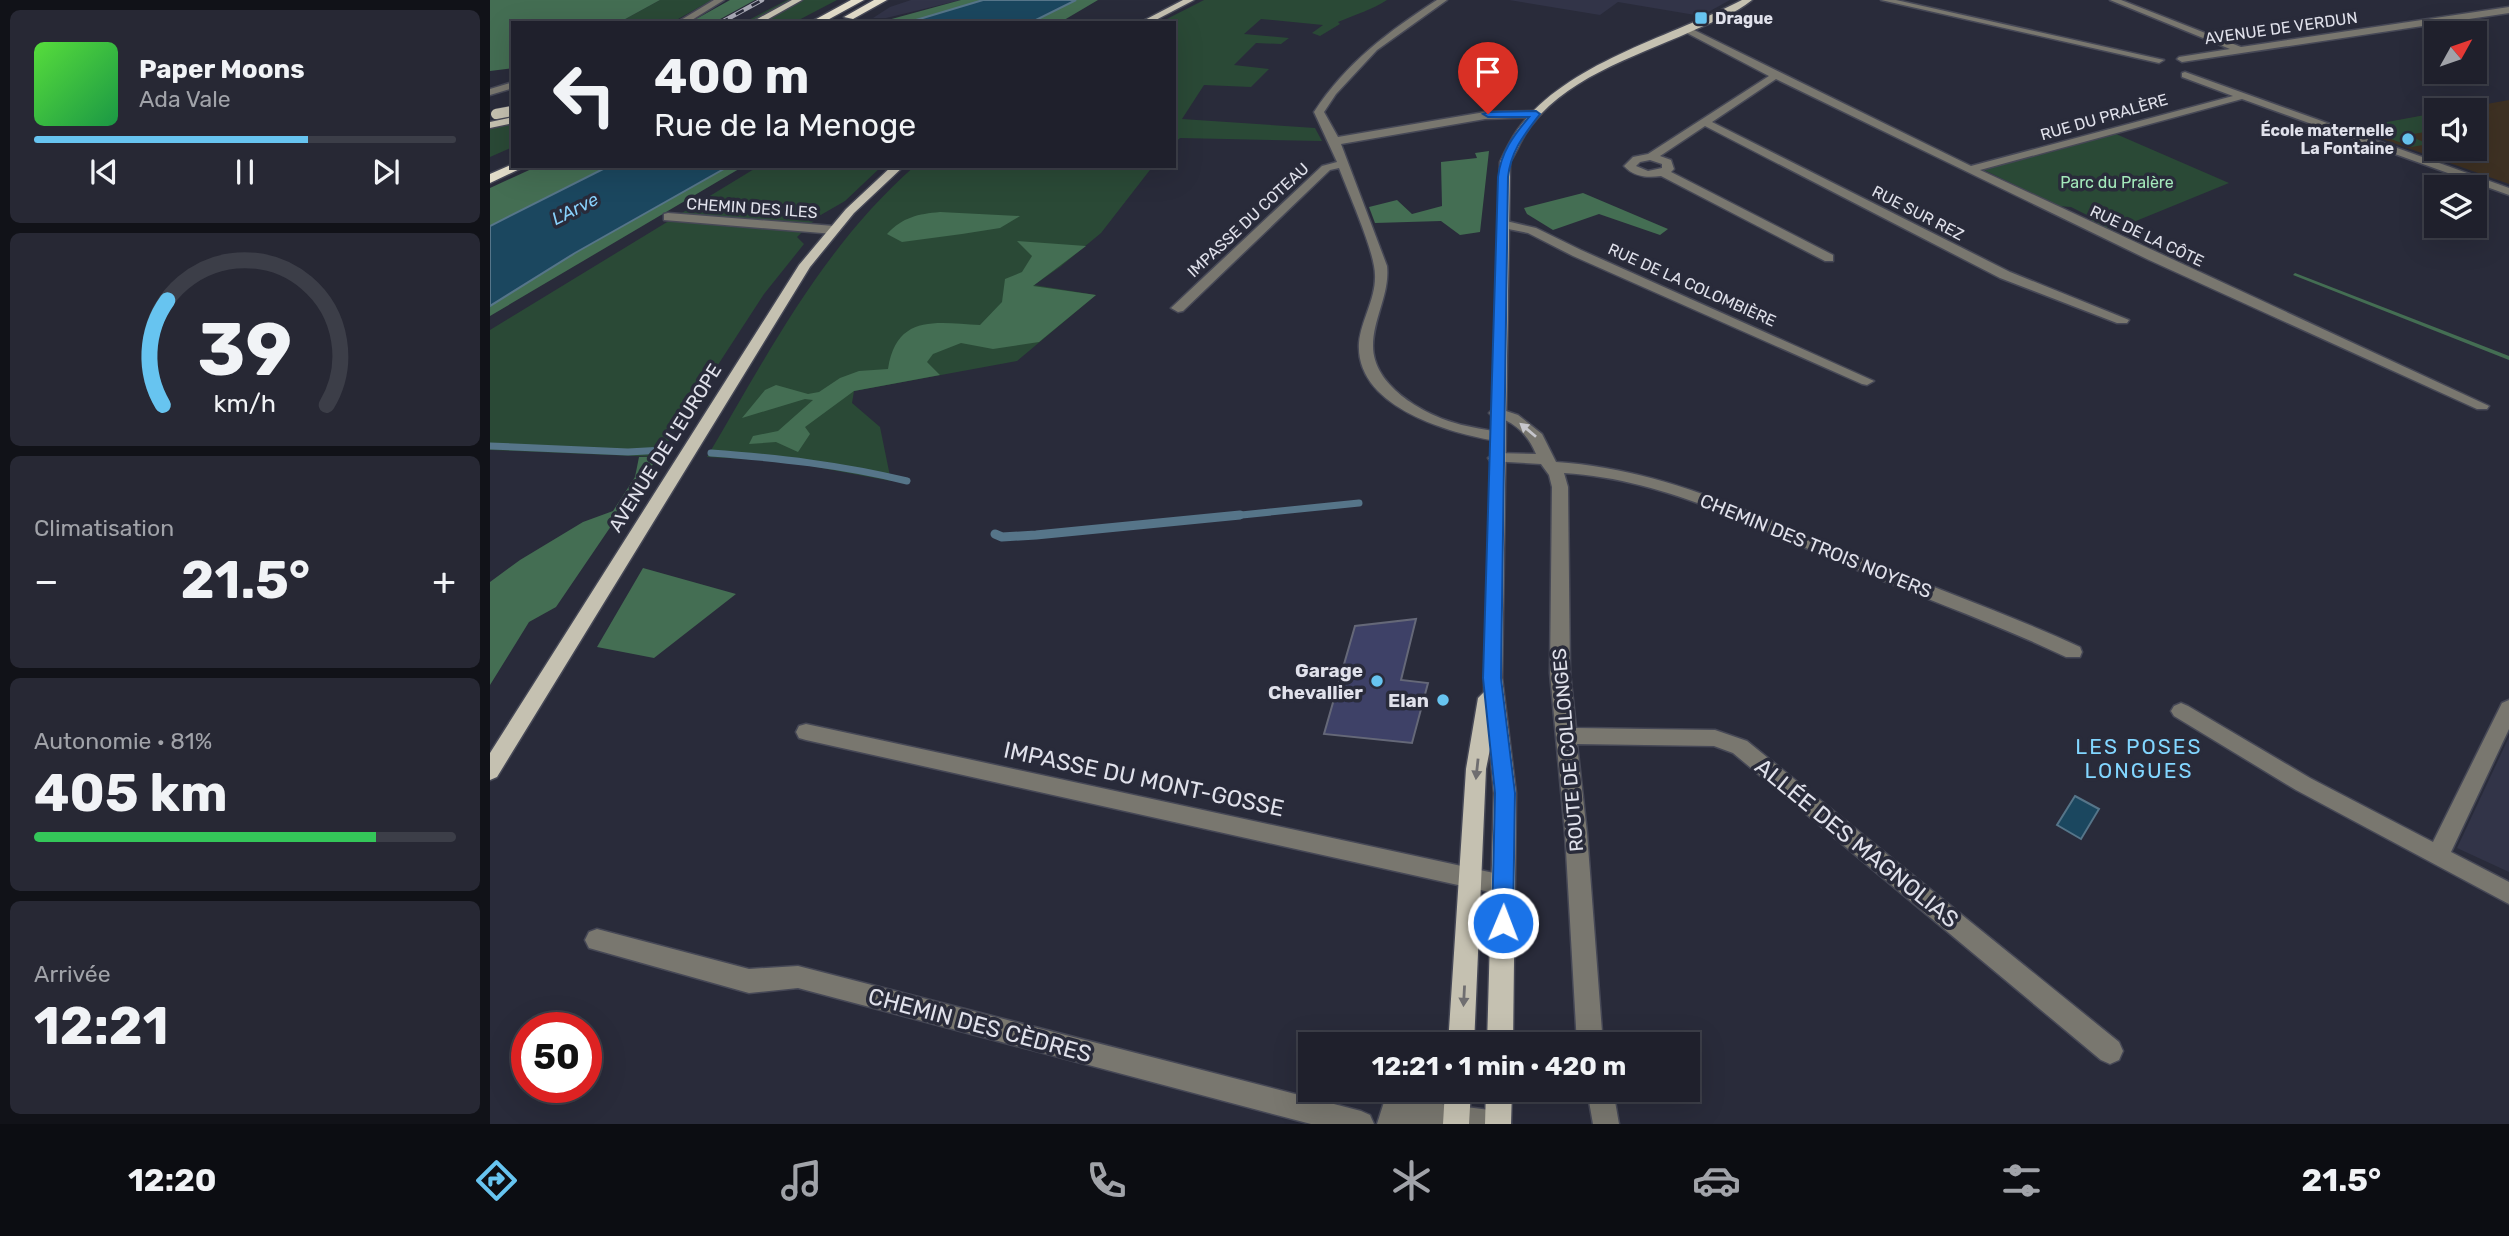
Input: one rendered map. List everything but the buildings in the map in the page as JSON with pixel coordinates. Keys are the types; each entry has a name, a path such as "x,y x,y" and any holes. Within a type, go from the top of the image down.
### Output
{"highway":[{"path":"818,21 859,0"},
{"path":"842,21 881,0"},
{"path":"490,165 511,157"},
{"path":"490,179 515,168"}],"main road":[{"path":"758,21 797,0"},
{"path":"1147,21 1190,0"},
{"path":"1500,1032 1505,793 1492,678 1505,162 1514,141 1536,114 1558,94 1590,75 1690,31 1748,0"},
{"path":"493,115 511,111"},
{"path":"490,125 511,120"},
{"name":"AVENUE DE L'EUROPE","path":"490,771 785,296 834,230 897,168"},
{"path":"1462,1032 1476,769 1492,678"},
{"path":"1456,1121 1457,1102"},
{"path":"1498,1124 1499,1102"}],"street":[{"path":"683,21 720,0"},
{"path":"1443,0 1391,34 1329,96 1319,112 1344,163 1382,271 1380,291 1367,343 1372,368 1388,389 1424,416 1452,427 1497,436"},
{"path":"2115,0 2240,50"},
{"path":"1890,1 1903,7 2159,65 2182,60 2246,96 2509,192"},
{"name":"AVENUE DE VERDUN","path":"2182,60 2509,10"},
{"name":"AVENUE DE VERDUN","path":"2246,96 2180,74 2230,60 2509,20"},
{"name":"RUE DE LA CÔTE","path":"1690,31 1775,76 2153,257 2482,406"},
{"path":"1775,76 1651,157 1634,160 1630,166 1645,173 1664,172 1829,258"},
{"path":"490,94 509,87"},
{"name":"RUE DU PRALÈRE","path":"1971,169 2246,96"},
{"path":"1335,141 1364,138 1471,116 1536,114"},
{"name":"RUE SUR REZ","path":"1705,122 2004,275 2122,320"},
{"path":"1651,157 1668,163 1669,168 1664,172"},
{"name":"IMPASSE DU COTEAU","path":"1178,307 1328,167 1344,163"},
{"name":"CHEMIN DES ILES","path":"668,217 834,230"},
{"name":"RUE DE LA COLOMBIÈRE","path":"1502,224 1521,225 1541,233 1577,253 1867,381"},
{"name":"ROUTE DE COLLONGES","path":"1497,413 1513,418 1540,441 1559,480 1562,496 1559,660 1589,1032"},
{"path":"1496,458 1549,463"},
{"name":"CHEMIN DES TROIS NOYERS","path":"1549,463 1603,470 1697,498 2002,619 2073,652"},
{"path":"2438,855 2509,708"},
{"path":"2181,712 2303,784 2509,894"},
{"name":"IMPASSE DU MONT-GOSSE","path":"806,732 1503,885"},
{"name":"ALLÉE DES MAGNOLIAS","path":"1566,736 1715,738 1740,747 2110,1051"},
{"name":"CHEMIN DES CÈDRES","path":"597,940 750,981 798,977 1361,1124"},
{"path":"1602,1102 1606,1124"},
{"path":"1390,1124 1393,1111 1456,1121 1498,1124"}],"shaded area":[{"path":"911,0 961,0 886,18 873,18 890,7"},
{"path":"1509,0 1730,0 1701,16 1618,2 1600,15"},
{"name":"École maternelle La Fontaine","path":"2509,100 2509,184 2444,161 2487,161 2487,104"},
{"name":"École maternelle La Fontaine","path":"2424,115 2424,154 2354,129"},
{"path":"2509,737 2509,872 2457,848"}],"green space":[{"path":"490,0 660,0 622,21 511,21 511,68 490,71"},
{"path":"660,0 712,0 675,21 622,21"},
{"path":"730,0 755,0 717,21 693,21"},
{"path":"787,0 837,0 797,21 747,21"},
{"path":"961,0 983,0 913,21 884,21"},
{"path":"1076,0 1098,0 1062,21 1034,21"},
{"path":"1204,0 1387,0 1338,22 1340,24 1320,36 1312,33 1323,25 1261,19 1244,34 1289,38 1281,44 1256,43 1234,65 1269,69 1251,87 1204,85 1182,119 1315,128 1322,141 1180,138 1176,141 1176,21 1163,21"},
{"path":"2424,115 2424,132 2408,135 2424,142 2424,145 2412,147 2360,127"},
{"path":"511,124 511,148 490,157 490,129"},
{"name":"Parc du Pralère","path":"2116,134 2229,183 2109,232 2088,222 2095,219 2071,207 2058,206 1984,170"},
{"path":"1489,151 1480,232 1460,235 1441,221 1375,223 1369,207 1397,200 1412,214 1442,206 1441,162 1477,158 1475,153"},
{"path":"534,168 605,168 490,226 490,188"},
{"path":"725,168 741,168 490,316 490,306 575,253"},
{"path":"756,168 880,168 845,201 819,216 797,237 804,244 764,294 658,457 490,450 490,330"},
{"path":"913,168 1151,168 1101,233 1034,285 1096,295 1017,361 854,391 852,403 880,427 891,481 784,461 707,457 799,303 852,231"},
{"path":"1583,193 1668,229 1660,235 1599,214 1553,230 1527,214 1524,208"},
{"path":"940,212 1020,216 1000,228 962,234 902,242 887,234 911,217"},
{"path":"1017,241 1086,246 1033,286 1096,295 1039,342 993,349 961,343 933,354 927,362 940,375 854,391 805,427 810,434 798,452 776,442 749,444 753,436 778,431 813,400 805,399 742,418 765,390 776,385 808,394 819,392 840,378 859,371 888,369 900,338 921,325 980,325 1002,302 1005,279 1022,272 1032,256"},
{"path":"2295,273 2509,356 2509,360 2293,275"},
{"path":"639,457 658,457 556,607 529,622 490,685 490,582 520,560 583,522 613,511 635,477"},
{"path":"643,568 736,594 654,658 597,647"}],"water":[{"path":"983,0 1076,0 1034,21 913,21"},
{"name":"L'Arve","path":"605,168 725,168 575,253 490,306 490,226"},
{"path":"2075,796 2099,809 2081,839 2057,825"}],"waterway":[{"path":"490,446 628,452 664,450"},
{"path":"711,453 810,463 907,481"},
{"path":"1222,517 1359,503"},
{"path":"995,534 1002,537 1036,535 1240,515"}],"railway":[{"path":"724,21 762,0"}],"place":[{"name":"Drague","path":"1701,18"},
{"name":"École maternelle La Fontaine","path":"2408,139"},
{"name":"Garage Chevallier","path":"1377,681"},
{"name":"Elan","path":"1443,700"}],"district":[{"name":"LES POSES LONGUES","path":"2139,758"}],"route":[{"path":"1488,114 1536,114 1514,141 1505,162 1503,177 1492,678 1505,793 1503,923"}]}
